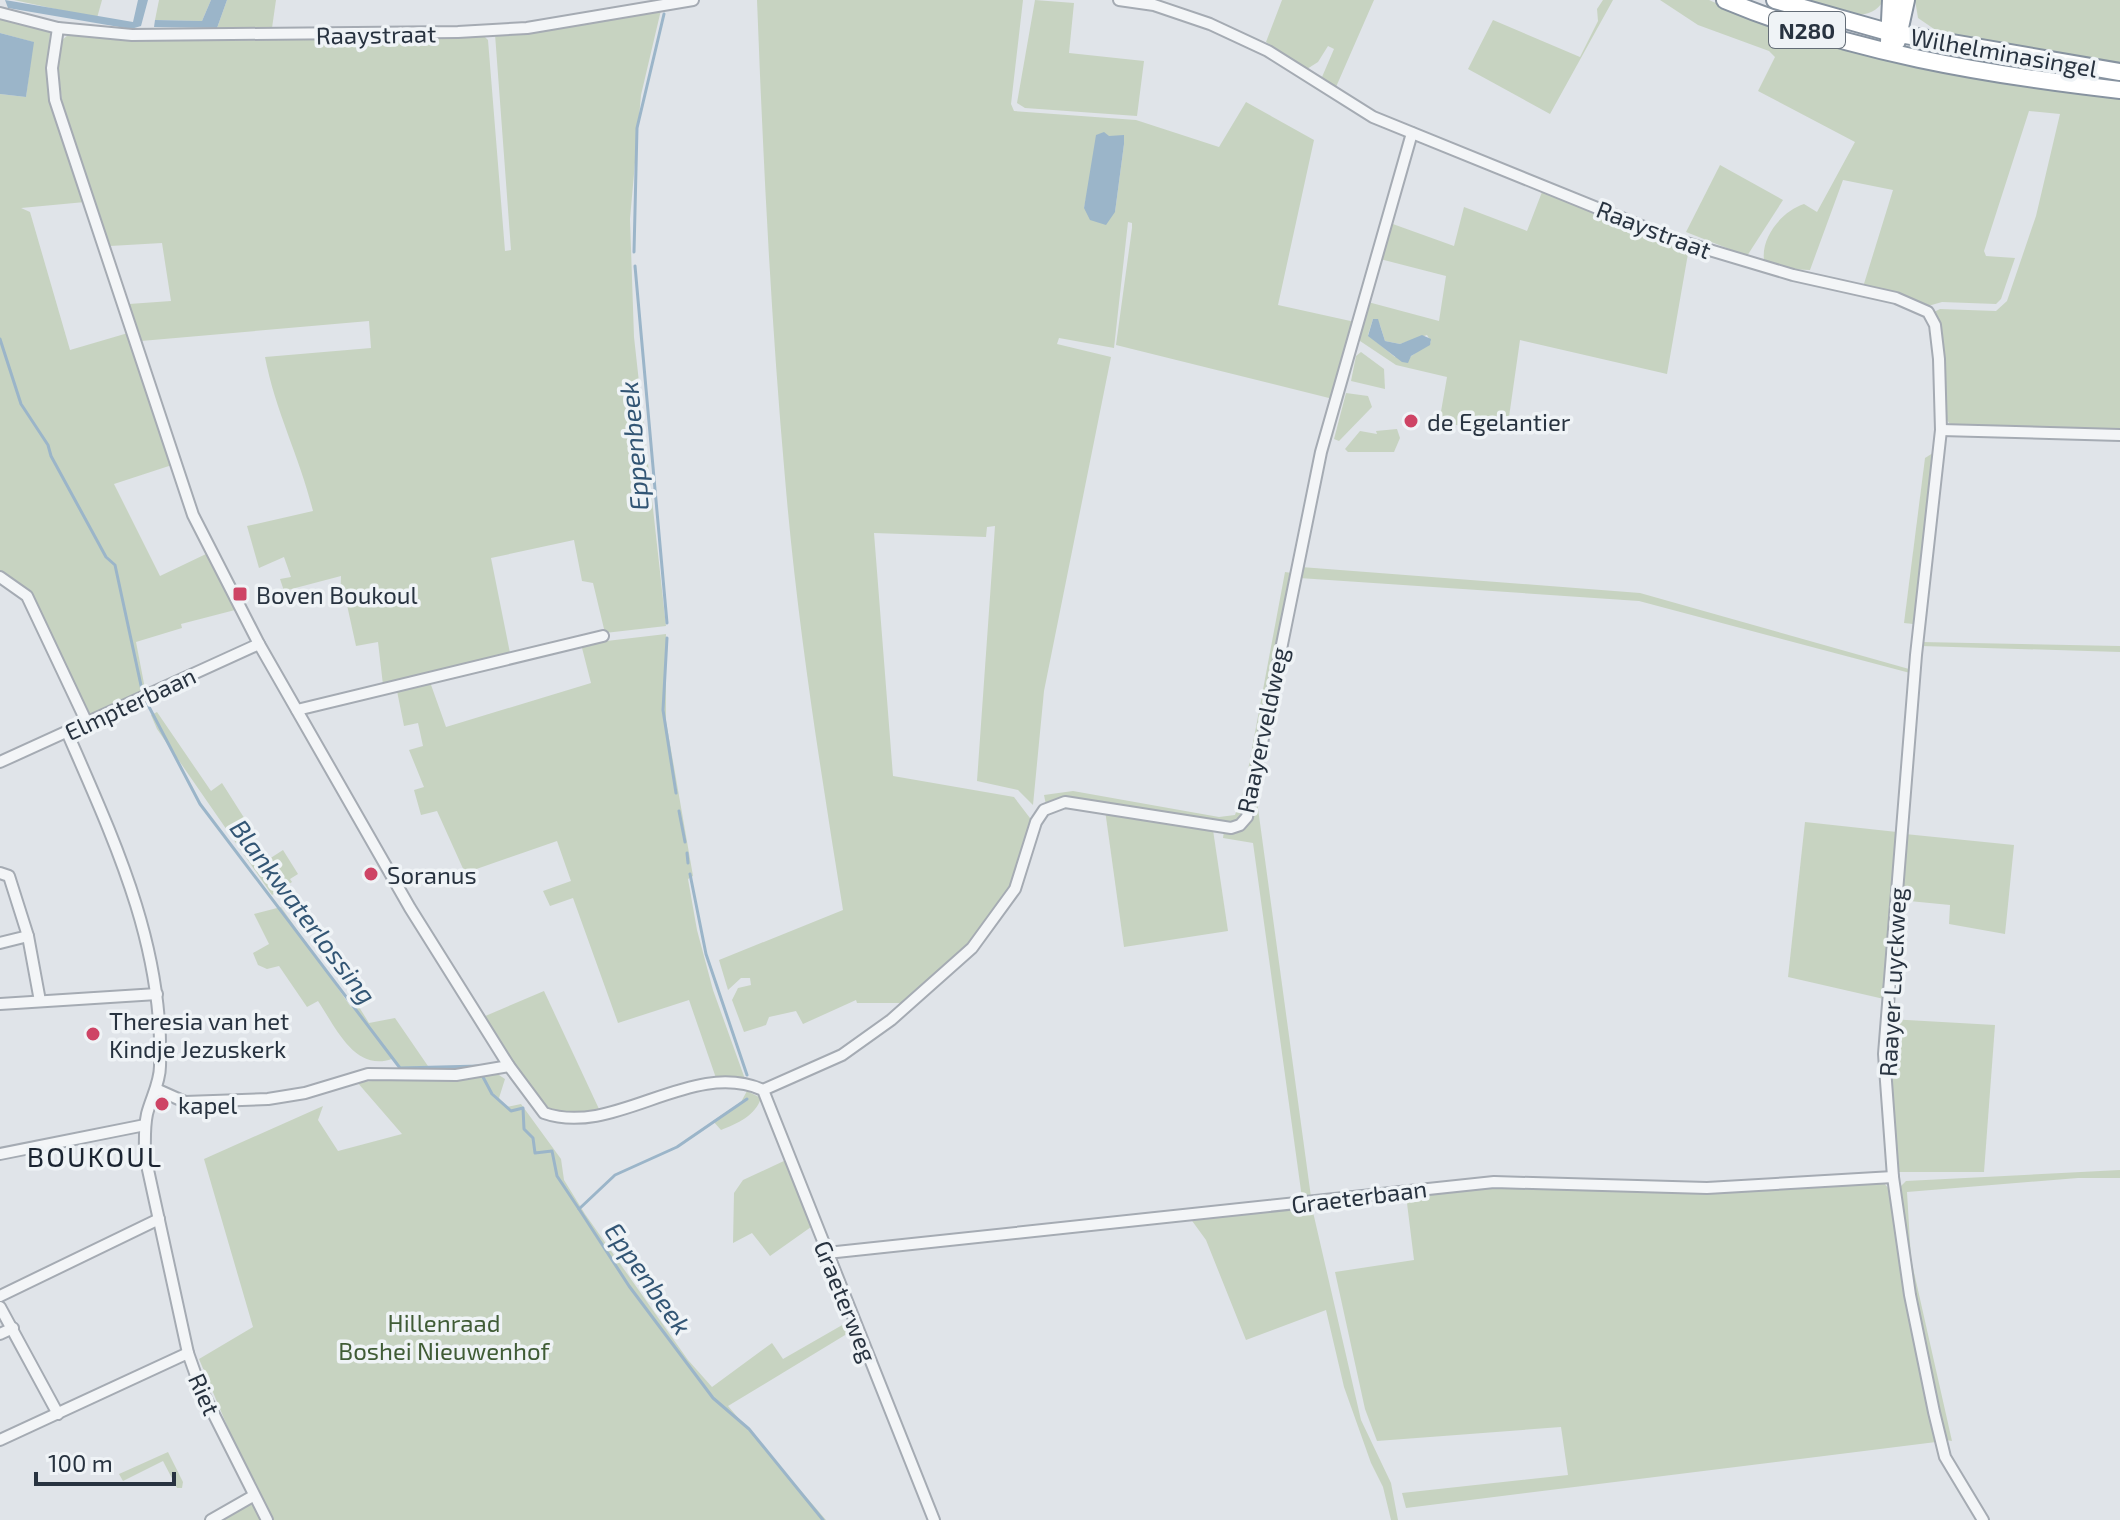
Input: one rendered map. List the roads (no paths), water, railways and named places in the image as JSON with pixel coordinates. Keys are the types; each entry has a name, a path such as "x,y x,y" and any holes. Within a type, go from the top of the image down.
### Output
{"highway":[{"name":"N280","path":"1725,0 1813,32 1891,52"},
{"name":"N280","path":"1775,0 1894,33"},
{"path":"1891,0 1894,33"},
{"path":"1891,52 1906,0"},
{"name":"Wilhelminasingel","path":"1894,33 2120,72"},
{"name":"Wilhelminasingel","path":"1891,52 2020,77 2120,90"}],"street":[{"name":"Raaystraat","path":"0,13 58,28 147,35 458,32 527,28 693,0"},
{"name":"Raaystraat","path":"1119,0 1177,12 1246,39 1334,95 1412,133 1728,258 1896,298 1928,312 1935,325 1939,359 1941,430"},
{"path":"58,28 52,68 55,100 193,515 259,644 410,908 509,1066 538,1109 559,1118 595,1114 708,1085 759,1088"},
{"name":"Raayerveldweg","path":"759,1088 842,1055 891,1020 972,948 1015,889 1036,822 1053,805 1065,802 1231,828 1240,825 1247,817 1321,452 1412,133"},
{"path":"1941,430 2120,435"},
{"name":"Raayer Luyckweg","path":"1941,430 1917,641 1884,1054 1893,1177 1910,1295 1943,1450 1983,1520"},
{"path":"0,577 27,596 87,723"},
{"path":"297,710 603,636"},
{"name":"Elmpterbaan","path":"0,762 259,644"},
{"name":"Riet","path":"67,732 128,876 145,928 157,994 161,1068 145,1125 145,1156 188,1353 200,1387 267,1520"},
{"path":"0,873 9,876 28,936 40,1001"},
{"path":"0,943 28,936"},
{"path":"0,1004 157,994"},
{"path":"156,1089 185,1102 268,1099 305,1093 368,1074 456,1075 509,1066"},
{"name":"Graeterweg","path":"759,1088 934,1520"},
{"path":"0,1154 145,1125"},
{"name":"Graeterbaan","path":"827,1253 1494,1182 1707,1188 1893,1177"},
{"path":"0,1296 159,1219"},
{"path":"0,1307 58,1414"},
{"path":"0,1334 13,1328"},
{"path":"0,1440 188,1353"},
{"path":"211,1520 253,1496"}],"water":[{"path":"5,0 133,22 138,0 148,0 141,26 131,29 8,8"},
{"path":"211,0 227,0 217,28 154,27 155,20 202,21"},
{"path":"0,33 34,42 26,97 0,94"},
{"path":"1104,132 1109,136 1124,135 1115,212 1106,225 1090,220 1084,208 1096,135"},
{"path":"1373,319 1378,319 1385,341 1400,344 1422,335 1431,339 1430,345 1411,356 1408,363 1402,362 1368,336"}],"waterway":[{"name":"Eppenbeek","path":"634,252 637,128 664,14"},
{"name":"Eppenbeek","path":"635,266 667,623"},
{"name":"Blankwaterlossing","path":"0,339 21,404 48,445 106,557 115,565 142,690"},
{"name":"Eppenbeek","path":"667,638 663,710 676,793"},
{"name":"Blankwaterlossing","path":"147,703 200,804 400,1068 480,1066"},
{"name":"Eppenbeek","path":"679,811 685,842"},
{"name":"Eppenbeek","path":"687,853 688,863"},
{"name":"Eppenbeek","path":"690,874 706,954 747,1075"},
{"name":"Blankwaterlossing","path":"483,1077 492,1094 511,1111 523,1108 524,1129 533,1138 535,1153 552,1151 557,1176 579,1209"},
{"name":"Eppenbeek","path":"747,1099 677,1147 615,1175 579,1209 629,1286 713,1398 749,1429 823,1520"}],"place":[{"name":"de Egelantier","path":"1411,421"},
{"name":"Boven Boukoul","path":"240,594"},
{"name":"Soranus","path":"371,874"},
{"name":"Theresia van het Kindje Jezuskerk","path":"93,1034"},
{"name":"kapel","path":"162,1104"}],"district":[{"name":"BOUKOUL","path":"95,1156"}],"park label":[{"name":"Hillenraad Boshei Nieuwenhof","path":"444,1336"}]}
